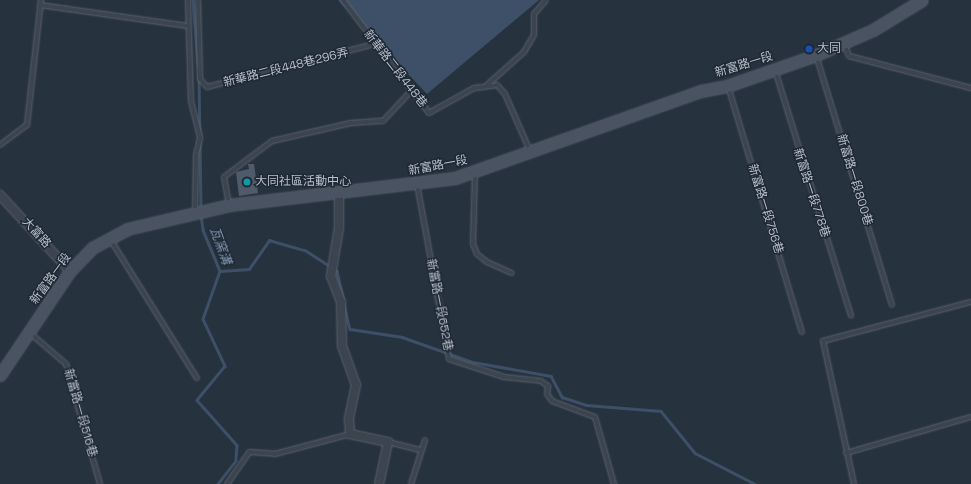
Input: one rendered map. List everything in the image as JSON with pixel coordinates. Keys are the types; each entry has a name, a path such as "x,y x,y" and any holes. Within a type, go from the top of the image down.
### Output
{"street":[{"name":"新富路一段","path":"0,375 30,333 70,271 109,237 127,229 229,205 339,191 417,184 475,172 701,91 727,86 816,55 843,43 922,0"},
{"path":"339,191 339,228 331,276 341,302 342,346 356,385 349,419 350,434 388,442 378,484"},
{"name":"大富路","path":"0,195 70,271"}],"lane":[{"path":"188,0 190,101 200,138 196,156 196,212"},
{"path":"190,79 200,79 198,0"},
{"name":"新華路二段448巷","path":"343,0 374,44 429,113 474,88 487,85"},
{"path":"487,85 524,52 534,34 534,14 546,0"},
{"path":"0,145 27,124 41,2 188,26"},
{"path":"843,43 849,56 971,88"},
{"name":"新華路二段448巷296弄","path":"200,79 207,88 374,44"},
{"name":"新富路一段800巷","path":"816,55 892,305"},
{"name":"新富路一段778巷","path":"775,69 851,315"},
{"path":"487,85 497,85 505,94 531,153"},
{"name":"新富路一段756巷","path":"727,86 802,332"},
{"path":"229,205 224,177 272,141 351,123 383,121 411,91"},
{"path":"475,172 473,244 482,258 512,273"},
{"name":"新富路一段652巷","path":"417,184 449,356 476,370 541,381 548,386 547,394 552,401 595,417 614,484"},
{"path":"109,237 197,378"},
{"path":"854,484 846,453 823,341 971,302"},
{"name":"新富路一段516巷","path":"30,333 66,364 100,484"},
{"path":"846,453 971,418"},
{"path":"227,484 249,452 275,454 350,434"},
{"path":"410,484 420,450 426,440"},
{"path":"388,442 420,450"}],"water":[{"path":"338,0 539,0 427,94"}],"building":[{"name":"大同社區活動中心","path":"248,164 254,164 258,193 239,196 236,172 249,169"}],"waterway":[{"name":"瓦窯溝","path":"193,0 198,65"},
{"name":"瓦窯溝","path":"199,78 201,208"},
{"name":"瓦窯溝","path":"201,215 203,230 220,271 203,319 225,366 197,400 237,445 236,461 218,484"},
{"path":"220,271 249,269 269,240 305,250 337,271 343,297"},
{"path":"344,304 350,329 402,337 473,362 551,376 562,397 586,405 661,411 695,453 755,484"}],"place":[{"name":"大同","path":"809,49"},
{"name":"大同社區活動中心","path":"247,182"}]}
